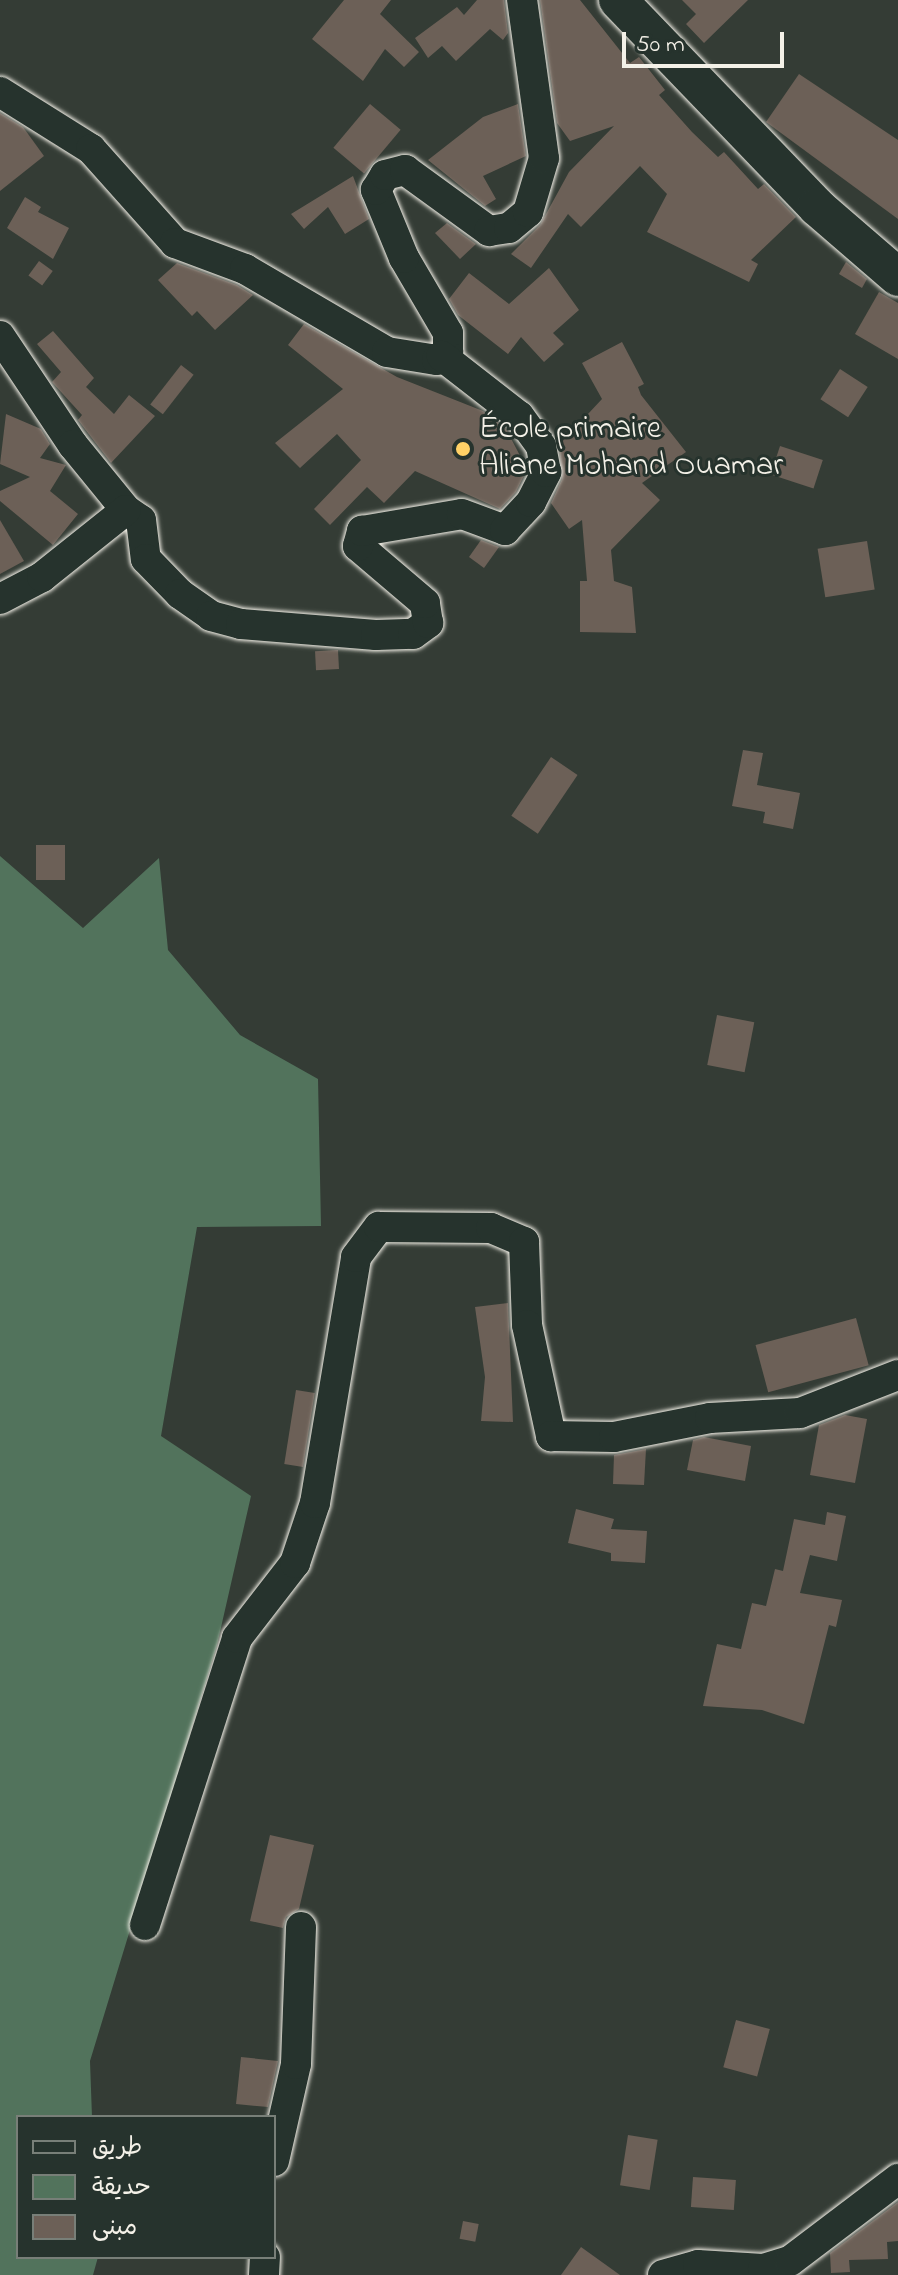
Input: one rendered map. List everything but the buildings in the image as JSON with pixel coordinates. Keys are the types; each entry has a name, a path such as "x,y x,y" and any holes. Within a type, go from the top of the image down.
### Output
{"main road":[{"path":"618,0 762,153 898,277"}],"street":[{"path":"442,356 448,333 404,258 376,190 385,175 405,170 489,231 509,228 528,212 544,158 522,0"},
{"path":"0,92 91,149 175,243 245,269 387,352 421,362 442,356"},
{"path":"0,336 126,510 141,520 146,559 211,616 256,625 413,634 428,623 425,603 358,546 362,531 462,514 505,530 531,502 546,472 541,446 519,416 442,356"},
{"path":"0,599 42,577 126,510"},
{"path":"145,1925 237,1638 295,1563 305,1533 338,1381 356,1257 379,1227 491,1228 524,1242 527,1325 551,1436 614,1437 710,1418 800,1413 898,1375"},
{"path":"276,2152 296,2064 301,1927"},
{"path":"663,2275 698,2265 763,2269 790,2261 898,2179"}],"green space":[{"path":"0,856 83,928 159,858 168,950 240,1035 318,1079 321,1226 197,1227 161,1436 251,1496 217,1645 90,2061 92,2115 16,2115 16,2259 97,2259 93,2275 0,2275"}],"place":[{"name":"École primaire Aliane Mohand Ouamar","path":"463,449"}]}
